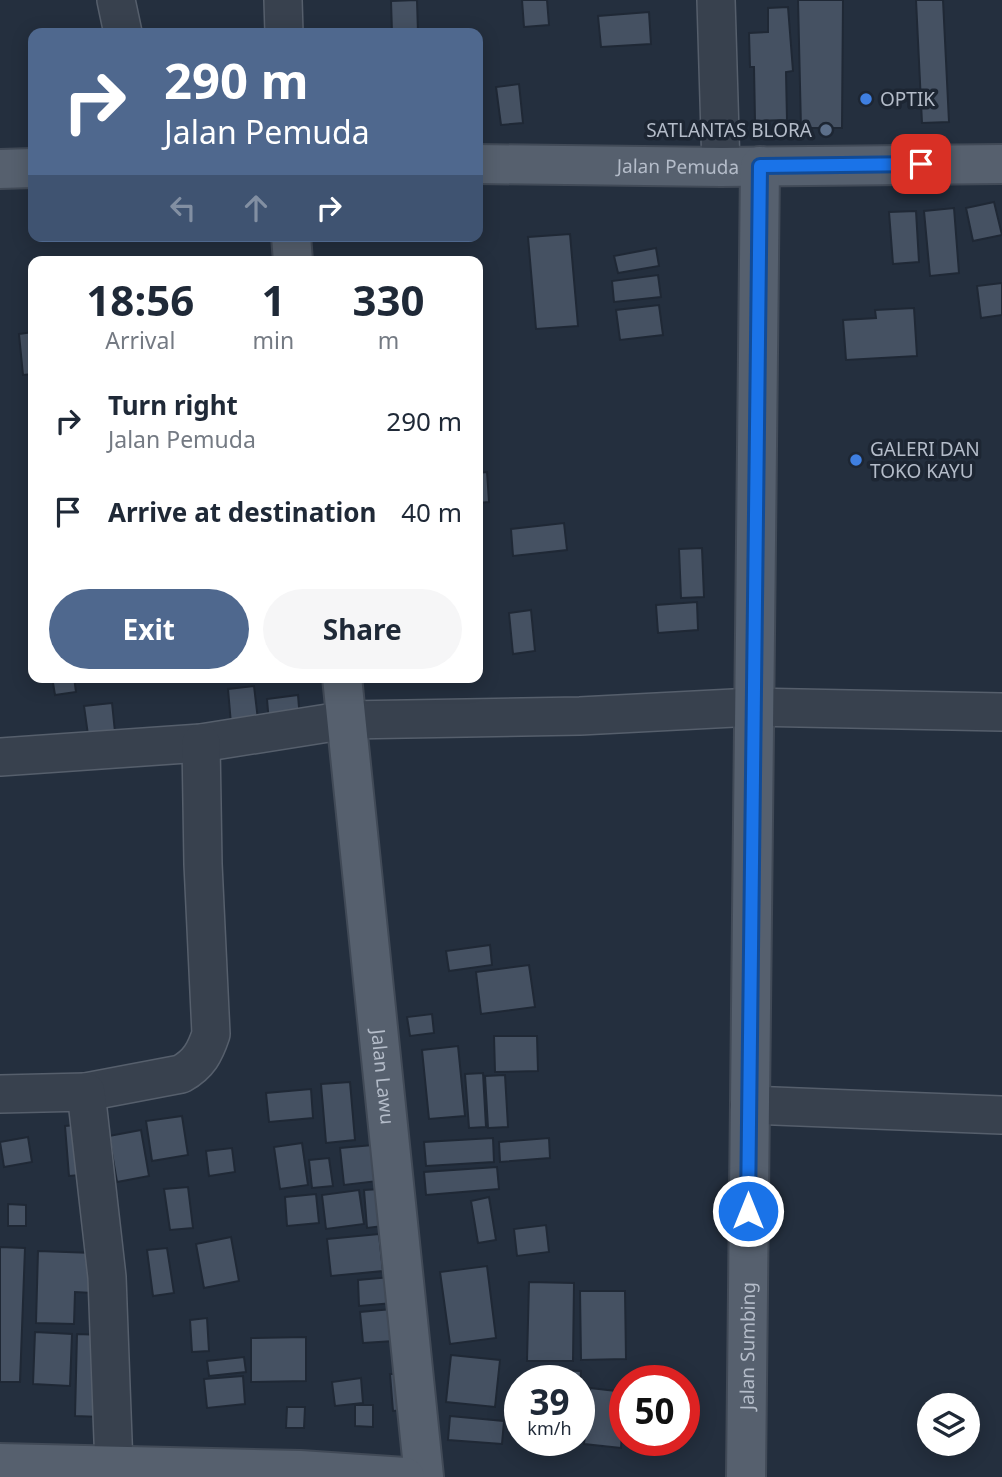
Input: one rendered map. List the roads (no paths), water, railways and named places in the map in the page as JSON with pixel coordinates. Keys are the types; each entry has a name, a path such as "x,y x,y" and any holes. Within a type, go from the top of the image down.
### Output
{"main road":[{"name":"Jalan Pemuda","path":"483,164 721,167 1002,164"},
{"name":"Jalan Sumbing","path":"746,1477 760,166"},
{"path":"0,169 28,169"},
{"name":"Jalan Lawu","path":"343,683 424,1477"},
{"path":"0,1463 300,1470 405,1477"}],"street":[{"path":"116,0 122,28"},
{"path":"283,0 284,28"},
{"path":"716,0 721,167"},
{"path":"0,757 210,741 347,720 580,716 753,707 1002,712"},
{"path":"0,1094 86,1091 181,1074 195,1066 208,1043 212,1012 203,864 210,741"},
{"path":"86,1091 107,1277 114,1467"},
{"path":"749,1105 1001,1115"}],"place":[{"name":"OPTIK","path":"866,99"},
{"name":"SATLANTAS BLORA","path":"826,130"},
{"name":"GALERI DAN TOKO KAYU","path":"856,460"}]}
